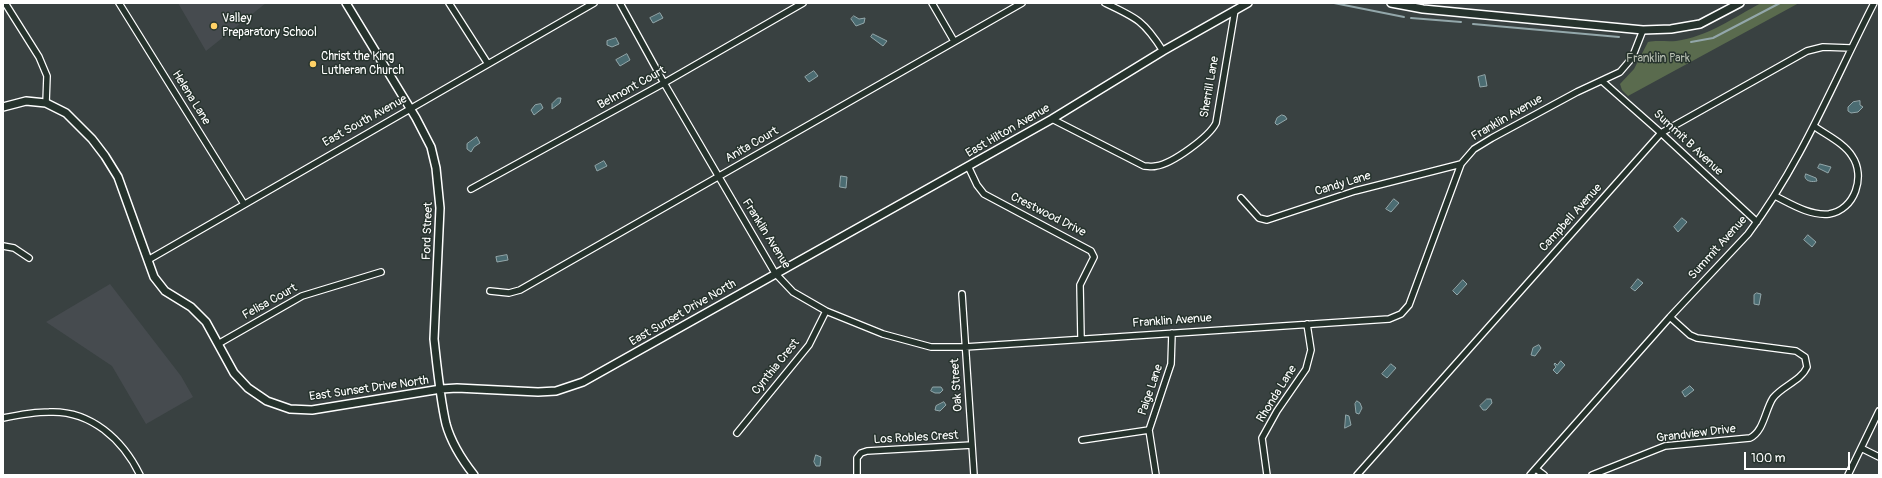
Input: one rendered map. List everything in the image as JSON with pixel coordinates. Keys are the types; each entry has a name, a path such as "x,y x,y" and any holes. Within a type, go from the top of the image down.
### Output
{"street":[{"path":"5,3 39,58 47,76 46,103"},
{"name":"Helena Lane","path":"119,3 244,204"},
{"name":"Ford Street","path":"346,3 411,108 430,147 440,189 434,339 446,425 456,448 474,475"},
{"path":"448,3 488,64"},
{"name":"East South Avenue","path":"148,260 594,3"},
{"name":"Franklin Avenue","path":"620,3 718,177 776,273 793,292 826,311 883,334 931,347 1389,319 1401,314 1409,305 1461,164 1474,149 1492,138 1576,92 1602,82 1620,72 1632,58 1644,30"},
{"name":"Belmont Court","path":"471,189 664,83 802,3"},
{"path":"932,3 954,41"},
{"name":"Anita Court","path":"490,291 508,293 520,290 1022,3"},
{"path":"1105,3 1137,19 1151,33 1164,51"},
{"name":"East Hilton Avenue","path":"776,273 1052,119 1164,51 1248,3"},
{"path":"1391,3 1423,9 1644,30 1684,28 1717,16 1740,3"},
{"name":"Summit Avenue","path":"1530,475 1670,316 1748,234 1757,222 1775,196 1814,126 1874,3"},
{"name":"Sherrill Lane","path":"1052,119 1144,166 1156,166 1164,163 1197,144 1206,137 1216,123 1235,10"},
{"name":"Campbell Avenue","path":"1357,475 1661,133 1807,51 1823,47 1851,48"},
{"name":"Summit B Avenue","path":"1602,82 1661,133 1757,222"},
{"name":"East Sunset Drive North","path":"3,107 26,100 46,103 66,113 92,139 106,156 118,177 154,277 165,291 191,307 206,322 234,373 248,388 267,401 290,409 312,410 457,388 538,392 568,388 583,382 776,273"},
{"path":"1775,196 1810,212 1830,214 1846,205 1857,189 1859,183 1858,169 1852,155 1814,126"},
{"name":"Candy Lane","path":"1241,198 1259,218 1267,220 1355,191 1461,164"},
{"name":"Crestwood Drive","path":"968,166 984,194 1085,246 1091,251 1094,256 1093,262 1080,285 1080,338"},
{"path":"3,246 14,248 29,258"},
{"name":"Felisa Court","path":"218,344 302,296 381,272"},
{"name":"Oak Street","path":"962,294 974,475"},
{"name":"Cynthia Crest","path":"737,433 809,346 826,311"},
{"name":"Grandview Drive","path":"1592,475 1665,446 1742,440 1754,436 1774,397 1802,374 1807,367 1805,357 1796,351 1697,338 1690,334 1670,316"},
{"name":"Rhonda Lane","path":"1267,475 1262,438 1277,411 1306,368 1311,350 1307,324"},
{"name":"Paige Lane","path":"1156,475 1149,430 1171,364 1172,333"},
{"path":"3,418 49,412 78,416 97,424 114,437 133,461 140,475"},
{"path":"1848,475 1879,412"},
{"name":"Paige Lane","path":"1082,440 1149,430"},
{"name":"Los Robles Crest","path":"857,475 857,458 861,453 867,451 972,446"},
{"path":"1861,448 1879,457"},
{"path":"1536,469 1544,475"}],"shaded area":[{"name":"Valley Preparatory School","path":"178,3 266,3 206,51"},
{"path":"110,284 181,376 193,397 146,424 112,366 46,322"}],"green space":[{"name":"Franklin Park","path":"1761,3 1799,3 1628,96 1622,90 1620,84 1634,69 1648,42 1676,41 1699,35 1720,26"}],"water":[{"path":"660,13 663,18 653,23 650,18"},
{"path":"854,16 859,19 865,18 864,23 856,26 851,19"},
{"path":"873,34 887,41 883,46 871,37"},
{"path":"616,38 619,44 612,47 607,45 607,41"},
{"path":"627,54 630,60 620,66 616,60"},
{"path":"814,71 818,76 809,82 805,77"},
{"path":"1485,75 1487,86 1480,87 1478,77"},
{"path":"558,98 561,98 560,103 552,109 552,104"},
{"path":"1860,101 1860,105 1863,107 1858,112 1851,113 1848,111 1848,107 1853,102"},
{"path":"541,104 543,108 534,115 531,110 535,105"},
{"path":"1282,115 1287,119 1277,125 1275,123 1277,118"},
{"path":"477,137 480,143 474,147 471,152 467,149 467,144"},
{"path":"604,161 607,166 597,171 595,166"},
{"path":"1820,164 1831,167 1828,173 1818,168"},
{"path":"1806,174 1816,178 1817,181 1808,181 1805,177"},
{"path":"841,176 847,177 846,188 840,187"},
{"path":"1394,199 1399,203 1391,212 1386,209"},
{"path":"1682,218 1687,222 1678,232 1674,227"},
{"path":"1808,235 1816,242 1812,247 1804,240"},
{"path":"507,255 508,260 497,262 496,257"},
{"path":"1638,279 1643,283 1635,291 1631,288"},
{"path":"1463,280 1467,284 1457,295 1453,291"},
{"path":"1757,293 1761,294 1759,305 1754,304 1754,295"},
{"path":"1539,345 1541,348 1535,356 1531,355 1533,348"},
{"path":"1561,361 1565,365 1557,374 1553,370 1556,367 1554,364 1555,363 1557,365"},
{"path":"1391,364 1396,368 1387,378 1382,374"},
{"path":"1690,386 1694,390 1685,397 1682,392"},
{"path":"933,387 941,387 943,390 940,393 935,393 931,391"},
{"path":"1487,399 1491,399 1492,403 1486,410 1483,410 1480,406"},
{"path":"1357,401 1360,403 1362,408 1359,414 1356,413 1355,404"},
{"path":"944,402 946,405 940,411 935,410 936,406"},
{"path":"1346,415 1349,416 1351,425 1345,428"},
{"path":"816,455 821,457 820,466 816,466 814,462"}],"waterway":[{"path":"1334,3 1404,17"},
{"path":"1691,42 1713,38 1780,3"},
{"path":"1411,18 1461,22"},
{"path":"1473,24 1619,37"}],"place":[{"name":"Valley Preparatory School","path":"214,26"},
{"name":"Christ the King Lutheran Church","path":"313,64"}]}
